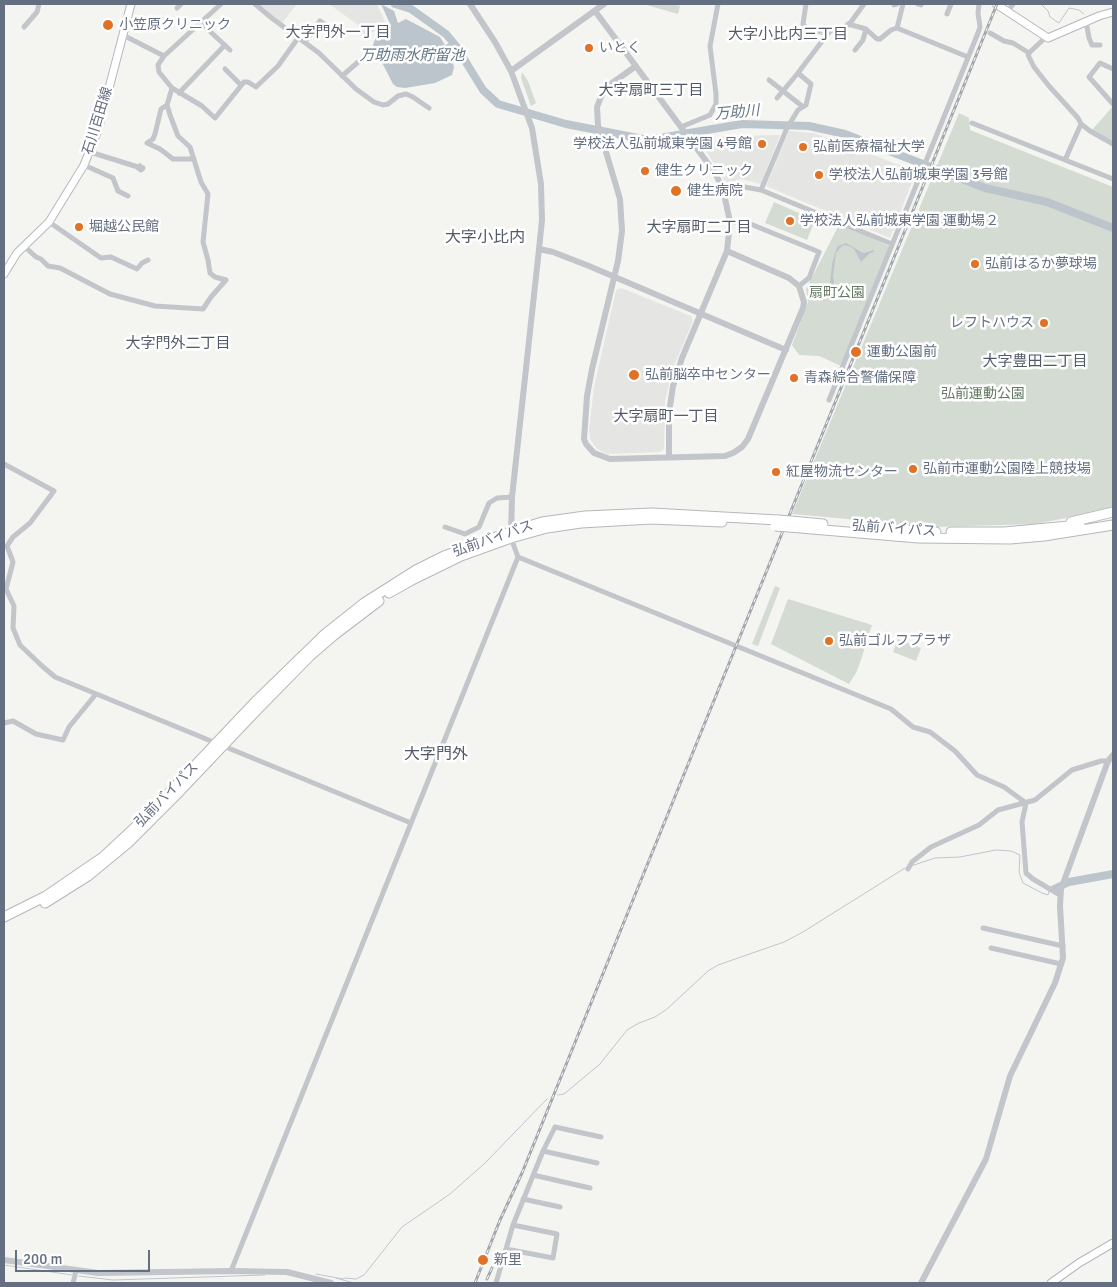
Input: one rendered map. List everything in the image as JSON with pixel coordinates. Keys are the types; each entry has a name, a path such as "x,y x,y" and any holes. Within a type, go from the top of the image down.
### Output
{"highway":[{"path":"1044,533 1113,512"},
{"name":"弘前バイパス","path":"4,923 41,906 106,862 148,824 292,665 348,615 416,570 444,556 511,535 547,528 612,520 651,519 776,523 918,538 1010,540 1113,519"},
{"name":"弘前バイパス","path":"1044,533 1113,525"},
{"path":"1044,533 1083,535 1113,531"},
{"name":"弘前バイパス","path":"4,917 46,896 103,857 219,745"}],"main road":[{"name":"石川百田線","path":"4,274 9,264 24,246 49,222 84,165 90,152 131,4"},
{"path":"996,4 1048,38 1113,12"},
{"path":"1051,1283 1079,1263 1113,1243"}],"street":[{"path":"24,27 37,12 39,4"},
{"path":"221,4 164,56 158,65 159,72 172,88 202,106 214,118 241,85 248,82 256,87 278,66 298,38"},
{"path":"255,4 305,42 374,102 383,105 388,104 398,96 406,94 429,108"},
{"path":"230,1271 518,557 511,535 512,497 542,220 541,184 527,113 511,71 470,4"},
{"path":"511,71 604,4"},
{"path":"683,129 710,115 716,104 710,46 718,4"},
{"path":"806,4 803,24 808,29 829,32"},
{"path":"777,98 829,32 836,28 844,28 864,4"},
{"path":"897,28 903,4"},
{"path":"947,14 951,4"},
{"path":"829,400 980,27 979,4"},
{"path":"1008,12 1013,4"},
{"path":"595,11 715,174 723,190 730,222 727,251 680,364 670,398 668,425 669,457"},
{"path":"305,42 320,21 340,35"},
{"path":"200,22 230,50"},
{"path":"1086,22 1092,45 1100,45"},
{"path":"848,24 866,29 876,39 880,39 891,30 897,28 968,57"},
{"path":"855,50 863,40 866,29"},
{"path":"990,33 1004,41 1013,43 1029,53"},
{"path":"123,35 164,56"},
{"path":"1029,53 1046,37"},
{"path":"179,93 225,45"},
{"path":"342,76 371,51"},
{"path":"1029,53 1028,55 1034,67 1078,118 1081,124 1113,144"},
{"path":"1113,69 1100,63 1089,77 1113,104"},
{"path":"636,66 608,86 597,108 598,125 617,189 621,210 621,241 590,383 584,426 584,439 594,453 610,459 725,456 742,447 754,428 804,302 800,286 789,278 727,251"},
{"path":"225,69 241,85"},
{"path":"761,190 787,128 798,110 806,105 811,84 798,73"},
{"path":"769,80 802,106"},
{"path":"24,246 36,258 41,258 48,266 60,268 110,294 155,306 203,310 211,297 226,280 215,277 210,273 203,242 208,194 201,182 190,147 178,136 167,105 172,88"},
{"path":"167,105 161,109 153,139 147,143 160,149 173,159 194,159"},
{"path":"972,123 1113,179"},
{"path":"1065,160 1081,124"},
{"path":"90,152 149,170"},
{"path":"84,165 113,178 118,191 128,196"},
{"path":"723,190 739,186 761,190 892,244"},
{"path":"49,222 102,258 110,257 138,269 142,263 148,260"},
{"path":"730,222 748,223 819,252 809,278 800,286"},
{"path":"539,249 553,252 786,350"},
{"path":"4,464 54,491 30,522 13,537 7,546 14,562 6,590 14,606 13,628 20,645 55,677 411,823"},
{"path":"445,527 465,534 480,527 489,503 497,498 512,497"},
{"path":"518,557 891,708 912,727 930,732 955,751 977,774 1004,787 1026,803"},
{"path":"4,723 13,721 36,734 63,740 69,727 96,694"},
{"path":"921,1283 986,1159 1010,1076 1055,983 1061,964 1063,946 1060,892 1091,812 1108,761 1113,755"},
{"path":"908,869 912,862 931,847 979,825 998,810 1035,800 1072,770 1101,761 1108,761"},
{"path":"1026,803 1022,822 1026,873 1033,879 1060,892"},
{"path":"983,928 1063,946"},
{"path":"990,948 1061,964"},
{"path":"496,1283 514,1225 554,1127 601,1137"},
{"path":"543,1151 597,1163"},
{"path":"533,1175 590,1188"},
{"path":"524,1199 560,1208"},
{"path":"506,1249 553,1258 557,1234 514,1225"},
{"path":"4,1260 98,1274 230,1271 287,1272 330,1283"},
{"path":"73,1283 76,1271"}],"shaded area":[{"path":"259,4 297,4 282,23"},
{"path":"329,4 377,4 386,24 365,37 358,25"},
{"path":"789,131 813,133 916,172 890,238 766,186"},
{"path":"780,135 761,184 740,179 726,183 704,148 723,136"},
{"name":"弘前脳卒中センター","path":"621,288 691,316 693,321 670,380 665,401 664,449 660,452 607,454 597,449 590,439 589,430 594,387 616,290"}],"green space":[{"path":"643,4 672,4 680,6 678,14"},
{"path":"522,72 528,81 536,103 531,106 521,78"},
{"path":"1113,106 1113,142 1092,130"},
{"name":"弘前運動公園","path":"959,113 969,118 970,130 1113,187 1113,509 1035,524 935,527 792,514"},
{"name":"学校法人弘前城東学園 運動場２","path":"774,202 815,220 807,240 765,223"},
{"name":"扇町公園","path":"840,223 889,246 841,366 819,356 799,355 792,345 808,302 806,289"},
{"path":"775,586 780,588 758,646 752,644"},
{"path":"788,599 872,625 856,673 849,684 771,644"},
{"path":"898,639 921,648 916,661 893,652"}],"water":[{"name":"万助雨水貯留池","path":"381,4 394,11 398,23 406,19 440,37 445,45 450,43 456,53 451,56 454,67 452,75 435,83 405,88 397,87 393,84 373,45 377,34 391,26"},
{"path":"846,243 864,253 874,250 874,252 870,253 861,262 854,249 844,245 836,253 834,282 831,290 825,294 812,293 813,288 822,291 828,288 836,250 838,246"}],"waterway":[{"name":"万助川","path":"395,4 411,9 446,34 456,46 483,90 498,104 566,124 648,140 742,124 809,126 845,134 985,188 1047,202 1113,228"},
{"path":"1041,4 1048,11 1050,17 1059,23 1069,8 1079,10 1084,14"},
{"path":"813,32 824,35"},
{"path":"911,866 935,858 960,857 996,850 1011,851 1020,855 1019,872 1023,883 1048,895 1049,891"},
{"path":"558,1095 564,1094 600,1064 627,1030 655,1017 667,1009 708,971 718,965 784,942 905,868"},
{"path":"1054,889 1069,882 1113,874"},
{"path":"316,1274 343,1279 356,1279 364,1275 402,1227 450,1194 485,1163 547,1099"},
{"path":"4,1265 72,1275"},
{"path":"79,1276 113,1280 265,1275"},
{"path":"336,1278 354,1283"}],"railway":[{"path":"475,1283 500,1220 522,1173 997,4"},
{"path":"487,1279 492,1268"}],"place":[{"name":"小笠原クリニック","path":"108,25"},
{"name":"いとく","path":"589,48"},
{"name":"学校法人弘前城東学園 4号館","path":"762,144"},
{"name":"弘前医療福祉大学","path":"803,147"},
{"name":"健生クリニック","path":"645,171"},
{"name":"学校法人弘前城東学園 3号館","path":"819,175"},
{"name":"健生病院","path":"676,191"},
{"name":"学校法人弘前城東学園 運動場２","path":"790,221"},
{"name":"堀越公民館","path":"79,227"},
{"name":"弘前はるか夢球場","path":"975,264"},
{"name":"レフトハウス","path":"1044,323"},
{"name":"運動公園前","path":"856,352"},
{"name":"弘前脳卒中センター","path":"634,375"},
{"name":"青森綜合警備保障","path":"794,378"},
{"name":"弘前市運動公園陸上競技場","path":"913,469"},
{"name":"紅屋物流センター","path":"776,472"},
{"name":"弘前ゴルフプラザ","path":"829,641"},
{"name":"新里","path":"483,1260"}],"district":[{"name":"大字門外一丁目","path":"338,33"},
{"name":"大字小比内三丁目","path":"788,35"},
{"name":"大字扇町三丁目","path":"651,91"},
{"name":"大字扇町二丁目","path":"699,228"},
{"name":"大字小比内","path":"485,238"},
{"name":"大字門外二丁目","path":"178,344"},
{"name":"大字豊田二丁目","path":"1035,362"},
{"name":"大字扇町一丁目","path":"666,417"},
{"name":"大字門外","path":"436,755"}]}
